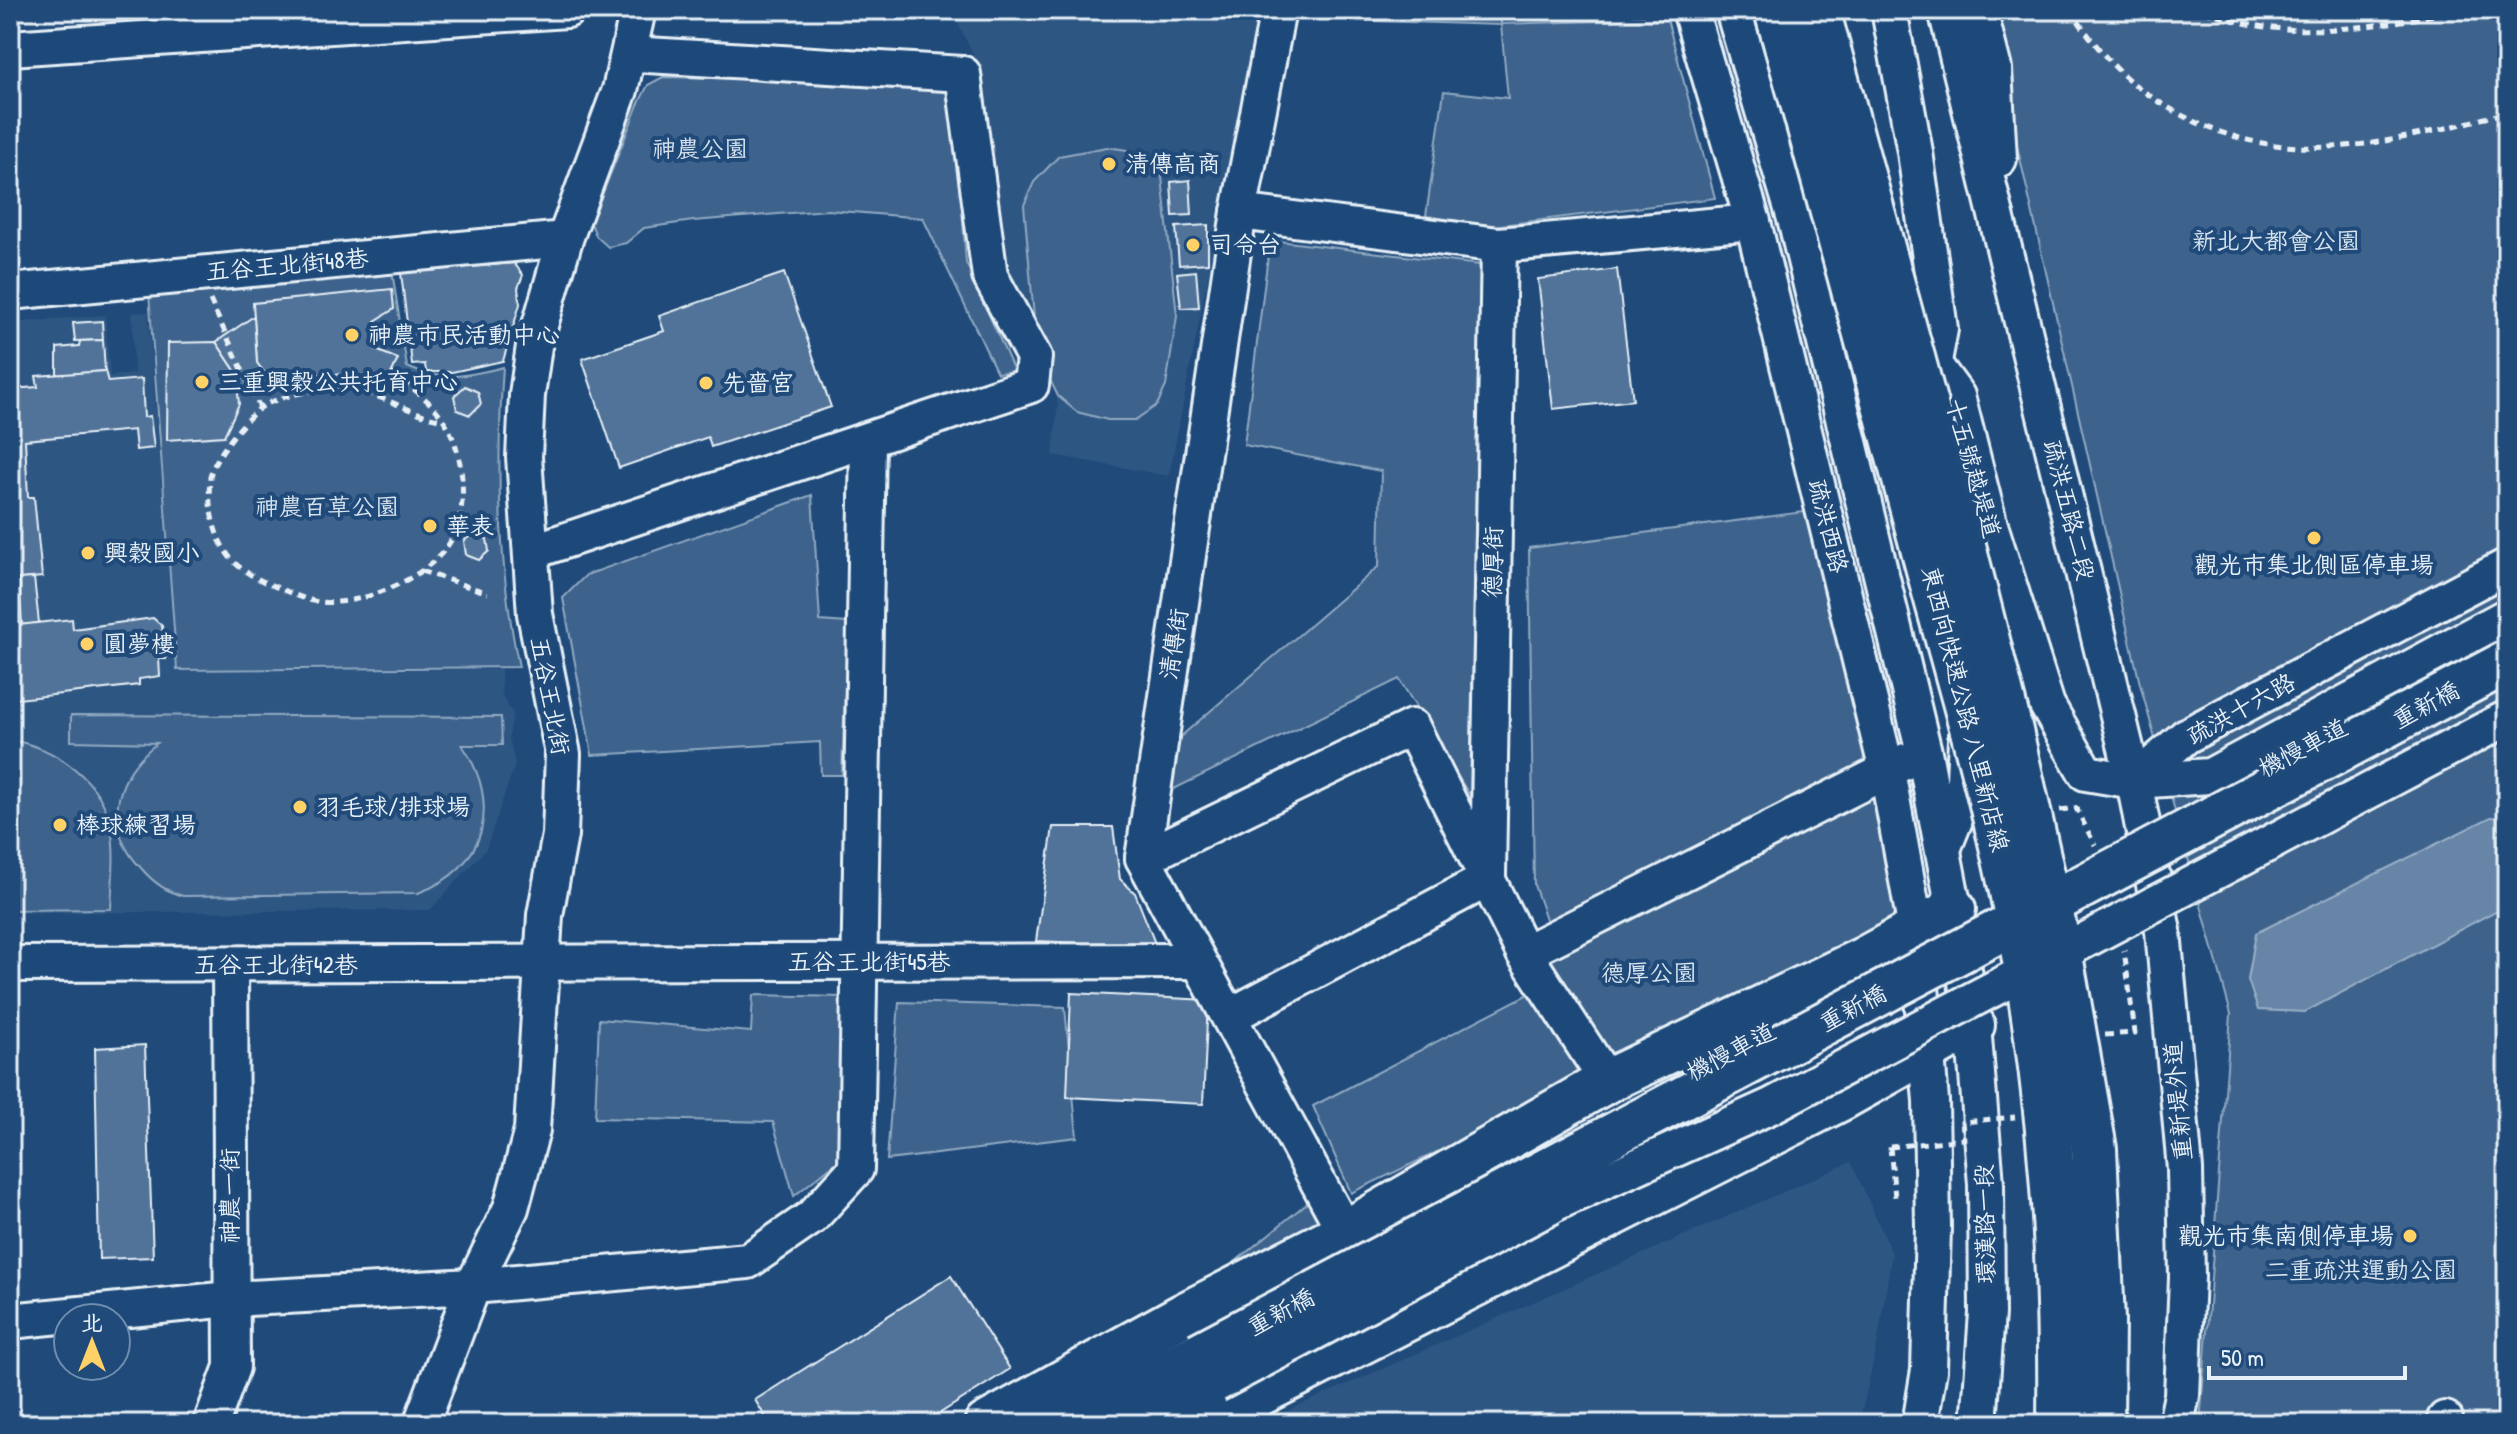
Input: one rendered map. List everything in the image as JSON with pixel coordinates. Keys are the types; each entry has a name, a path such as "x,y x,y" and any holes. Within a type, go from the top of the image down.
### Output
{"highway":[{"name":"東西向快速公路 八里新店線","path":"1777,10 1839,228 1989,796 2025,959 2052,1147 2061,1333 2060,1424"},
{"name":"東西向快速公路 八里新店線","path":"1817,10 1953,507 2010,731 2059,950 2094,1149 2102,1320 2101,1424"}],"main road":[{"name":"重新橋","path":"1203,1360 2507,662"},
{"name":"重新橋","path":"1203,1360 1512,1222 2507,694"},
{"path":"986,1424 1183,1315 1345,1232 1607,1081 1863,959 1954,909"},
{"path":"1201,1424 1843,1098 1973,1025"},
{"path":"1078,1417 1203,1360"},
{"path":"1133,1424 1203,1360"}],"street":[{"path":"10,48 567,10"},
{"name":"五谷王北街","path":"421,1424 473,1286 511,1208 527,1156 536,1090 545,915 560,835 563,754 557,708 538,637 524,457 528,380 534,346 565,239 630,54 638,10"},
{"name":"清傳街","path":"1143,858 1239,212 1278,10"},
{"name":"疏洪西路","path":"1690,10 1753,222 1887,771 1916,930 1927,1050"},
{"name":"疏洪西路","path":"1733,10 1795,219 1924,752 1973,1025"},
{"path":"1807,10 1900,316 1934,370 1910,429 1909,462 1951,680 1967,742 1963,800 1943,849"},
{"name":"十五號越堤道","path":"1889,10 1915,152 1940,329 1934,370 1957,396 1989,522 2047,705 2086,773 2134,781"},
{"name":"疏洪五路二段","path":"1946,10 2134,781"},
{"name":"疏洪五路二段","path":"1979,10 1994,69 2004,239"},
{"path":"531,552 1031,385 1034,357 990,276 963,74 630,54"},
{"path":"1239,212 1499,245 1753,222"},
{"name":"五谷王北街48巷","path":"10,292 565,239"},
{"name":"德厚街","path":"1488,879 1499,245"},
{"path":"10,1321 230,1299 473,1286 748,1261 812,1217 856,1169 868,440"},
{"name":"疏洪十六路","path":"2134,781 2186,736 2507,566"},
{"name":"疏洪十六路","path":"2134,781 2210,776 2507,616"},
{"name":"機慢車道","path":"1203,1360 1301,1280 2507,639"},
{"path":"1512,1222 1771,1106 2507,718"},
{"path":"1345,1232 1143,858 1412,727 1524,953 1607,1081"},
{"path":"1524,953 1924,752"},
{"name":"重新堤外道","path":"2134,781 2163,931 2185,1169 2187,1277 2182,1395 2176,1424"},
{"path":"1230,1016 1488,879"},
{"name":"五谷王北街45巷","path":"542,964 1197,961"},
{"name":"五谷王北街42巷","path":"10,964 542,964"},
{"name":"神農一街","path":"211,1424 232,1367 230,965"},
{"name":"環漢路一段","path":"1973,1025 1986,1213 1987,1313 1979,1424"},
{"path":"1920,1424 1929,1370 1932,1319 1927,1050"}],"path":[{"path":"2070,10 2128,79 2202,128 2270,146 2339,148 2404,140 2507,112"},
{"path":"2204,10 2218,16 2289,29 2355,29 2464,10"},
{"path":"201,273 217,318 260,408"},
{"path":"391,373 416,391 444,420 460,456 463,489 446,548 420,571 381,591 322,602 255,579 234,562 216,535 210,474 241,427 260,408 340,389 369,394 417,416 444,420"},
{"path":"420,571 488,593"},
{"path":"1895,1197 1890,1147 1964,1139 1962,1122 2020,1116"}],"shaded area":[{"name":"清傳高商","path":"951,10 1260,10 1169,476 1053,455 1058,404 1044,352 1002,273 974,56"},
{"name":"興穀國小","path":"148,312 176,671 501,669 502,696 513,714 509,737 515,764 486,849 430,910 10,913 10,323 105,315 110,376 134,374 132,313"},
{"path":"2491,817 2507,818 2507,905 2305,1012 2258,1010 2248,980 2256,933"},
{"path":"1851,1162 1892,1253 1877,1346 1859,1424 1257,1424"}],"green space":[{"path":"1315,10 1501,10 1501,24 1667,19 1715,198 1493,226 1426,216 1444,91 1508,98 1501,25 1313,19"},
{"name":"新北大都會公園","path":"1973,10 2507,10 2507,1424 2200,1424 2231,1014 2140,684 2019,154"},
{"name":"神農公園","path":"663,77 850,81 945,88 954,95 966,263 1014,371 997,373 923,218 828,210 693,221 644,228 626,243 608,247 596,236 591,223 638,105 648,85"},
{"path":"1107,147 1127,150 1162,177 1177,316 1166,386 1157,405 1135,420 1108,420 1077,412 1058,396 1036,340 1024,205 1034,182 1059,156"},
{"path":"1270,240 1480,265 1470,796 1399,679 1174,789 1158,756 1379,566 1381,471 1244,445"},
{"name":"神農百草公園","path":"392,271 407,367 431,375 454,376 503,367 500,518 507,593 519,667 177,670 149,293"},
{"path":"812,495 820,621 847,623 842,775 821,775 820,742 592,755 563,598 586,575"},
{"name":"德厚公園","path":"1819,510 1877,758 1904,761 1917,906 1609,1077 1536,948 1553,939 1534,885 1529,548"},
{"path":"71,715 501,717 502,745 462,745 482,789 484,811 481,831 473,850 460,867 441,882 418,893 183,896 160,885 141,868 128,852 117,819 123,786 131,771 157,743 71,741"},
{"name":"棒球練習場","path":"10,740 44,750 60,759 88,781 98,795 111,828 111,909 10,910"},
{"path":"1538,989 1588,1080 1351,1193 1313,1106"},
{"path":"753,995 844,997 840,1159 794,1196 773,1122 595,1118 599,1019 751,1032"},
{"path":"899,1002 1065,1007 1077,1137 887,1160"},
{"path":"1318,1194 1331,1219 1209,1283"}],"building":[{"path":"1530,10 1649,10 1648,14"},
{"path":"1190,180 1192,215 1173,216 1171,182"},
{"name":"司令台","path":"1208,225 1208,263 1179,265 1176,227"},
{"path":"514,263 523,275 518,288 520,304 503,361 452,372 426,372 425,364 412,365 401,273"},
{"path":"1617,269 1633,400 1553,409 1538,279"},
{"path":"1196,271 1199,307 1181,308 1177,273"},
{"name":"先嗇宮","path":"784,273 831,407 711,447 708,437 619,468 582,359 664,331 659,316"},
{"path":"392,289 394,309 375,321 376,350 398,359 386,385 351,375 317,374 271,382 257,363 253,303"},
{"path":"254,316 257,363 266,375 238,392 236,372 216,342"},
{"path":"102,321 103,340 75,341 73,323"},
{"path":"103,340 105,371 57,375 57,348 79,346 80,341"},
{"name":"三重興穀公共托育中心","path":"216,342 236,372 239,404 224,436 167,440 168,343"},
{"path":"105,371 108,382 142,379 144,417 150,416 154,448 136,450 134,430 25,440 28,497 34,497 42,577 10,580 10,389 38,387 36,376"},
{"path":"465,386 478,392 481,404 470,415 457,410 454,396"},
{"path":"474,533 487,539 489,551 479,560 466,555 464,541"},
{"path":"34,578 39,623 22,625 19,579"},
{"name":"圓夢樓","path":"153,618 162,626 166,659 159,659 160,676 139,679 139,685 10,700 10,626 72,619 73,629"},
{"path":"1053,827 1113,827 1120,879 1135,893 1156,946 1036,941"},
{"path":"1071,993 1208,1000 1203,1104 1067,1097"},
{"path":"145,1045 153,1257 99,1259 95,1048"},
{"path":"951,1276 1010,1369 923,1424 770,1424 755,1400"}],"place":[{"name":"清傳高商","path":"1109,164"},
{"name":"司令台","path":"1193,245"},
{"name":"神農市民活動中心","path":"352,335"},
{"name":"三重興穀公共托育中心","path":"202,382"},
{"name":"先嗇宮","path":"706,383"},
{"name":"華表","path":"430,526"},
{"name":"觀光市集北側區停車場","path":"2314,538"},
{"name":"興穀國小","path":"88,553"},
{"name":"圓夢樓","path":"87,644"},
{"name":"羽毛球/排球場","path":"300,807"},
{"name":"棒球練習場","path":"60,825"},
{"name":"觀光市集南側停車場","path":"2410,1236"}],"park label":[{"name":"二重疏洪運動公園","path":"2361,1270"}]}
